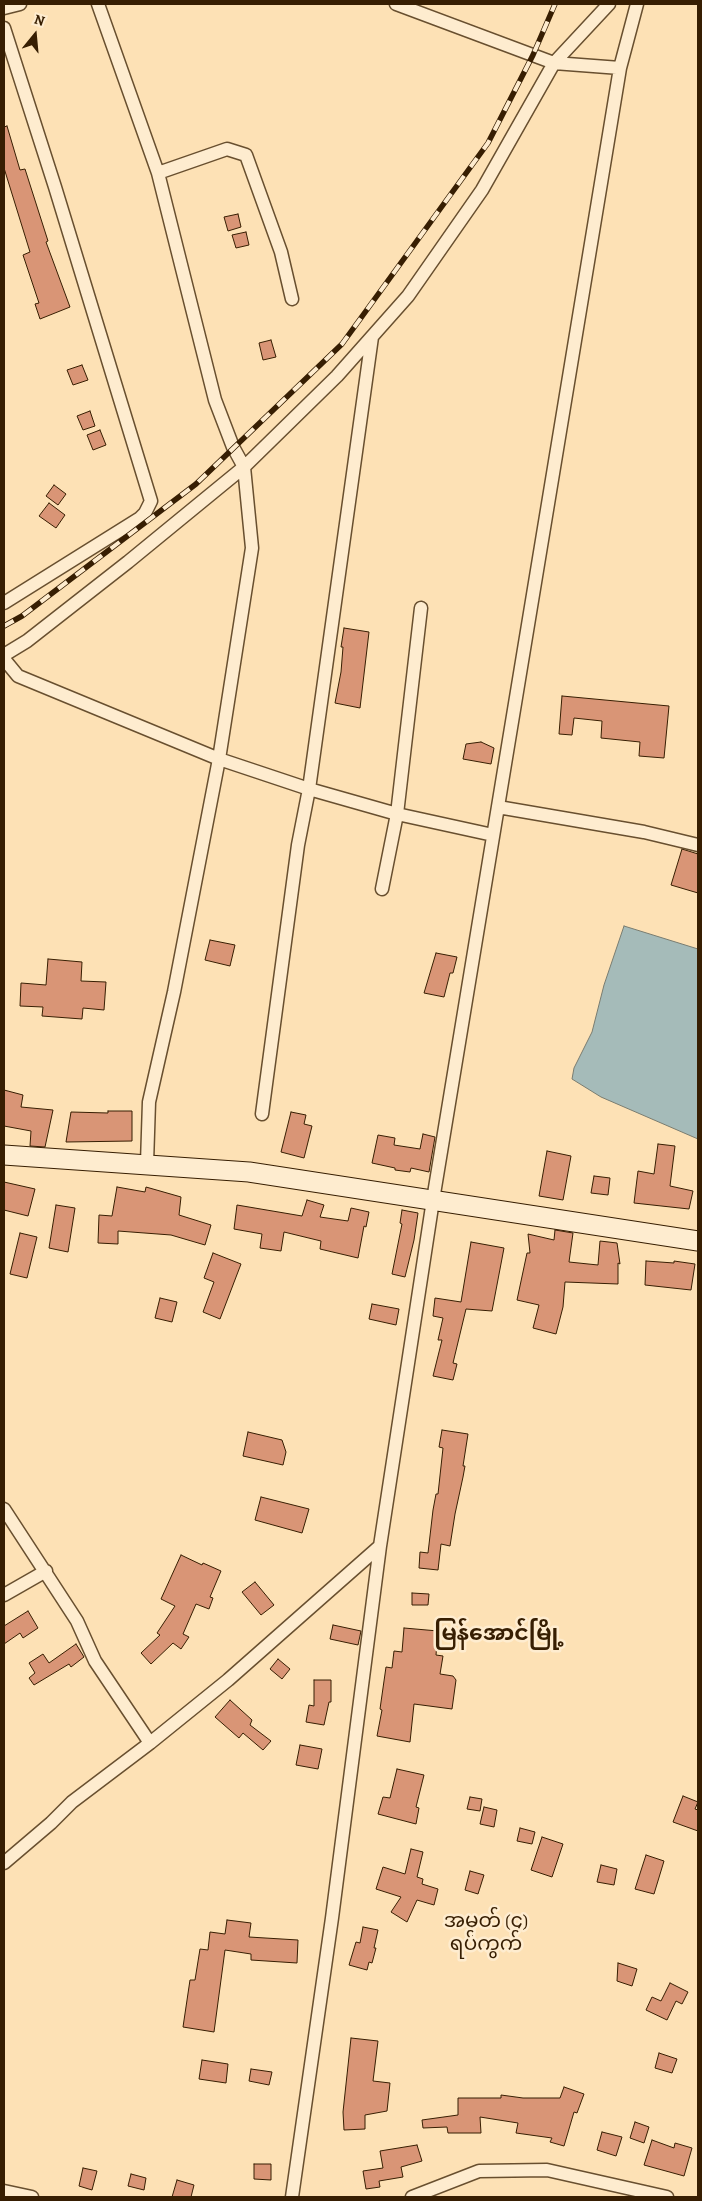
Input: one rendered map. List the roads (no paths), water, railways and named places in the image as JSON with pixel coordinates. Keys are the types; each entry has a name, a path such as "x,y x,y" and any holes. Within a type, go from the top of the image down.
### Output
{"main road":[{"path":"4,1155 147,1163 249,1172 698,1241"}],"street":[{"path":"4,8 20,4"},
{"path":"98,4 158,173 215,400 233,447 244,467 252,548 219,759 174,992 149,1102 147,1163"},
{"path":"396,4 554,64 620,68"},
{"path":"4,655 27,641 128,562 244,467 337,376 408,296 482,190 554,64 609,4"},
{"path":"292,2197 332,1918 380,1546 433,1200 620,68 637,4"},
{"path":"4,28 55,187 151,501 140,518 4,603"},
{"path":"158,173 227,149 246,155 281,252 292,299"},
{"path":"262,1114 298,845 309,789 372,336"},
{"path":"382,888 396,814 421,608"},
{"path":"4,659 18,676 219,759 309,789 396,814 493,834"},
{"path":"498,807 644,832 698,845"},
{"path":"4,1509 77,1621 95,1661 150,1743"},
{"path":"4,1864 72,1802 150,1743 228,1680 380,1546"},
{"path":"4,1595 46,1571"},
{"path":"412,2197 479,2171 547,2170 667,2197"},
{"path":"4,2191 32,2197"}],"water":[{"path":"624,926 698,949 698,1139 601,1097 572,1079 574,1068 592,1032 604,985"}],"railway":[{"path":"4,626 22,616 196,484 342,344 488,143 533,55 555,4"}],"district":[{"name":"မြန်အောင်မြို့","path":"499,1635"},
{"name":"အမှတ် (၄) ရပ်ကွက်","path":"486,1934"}]}
